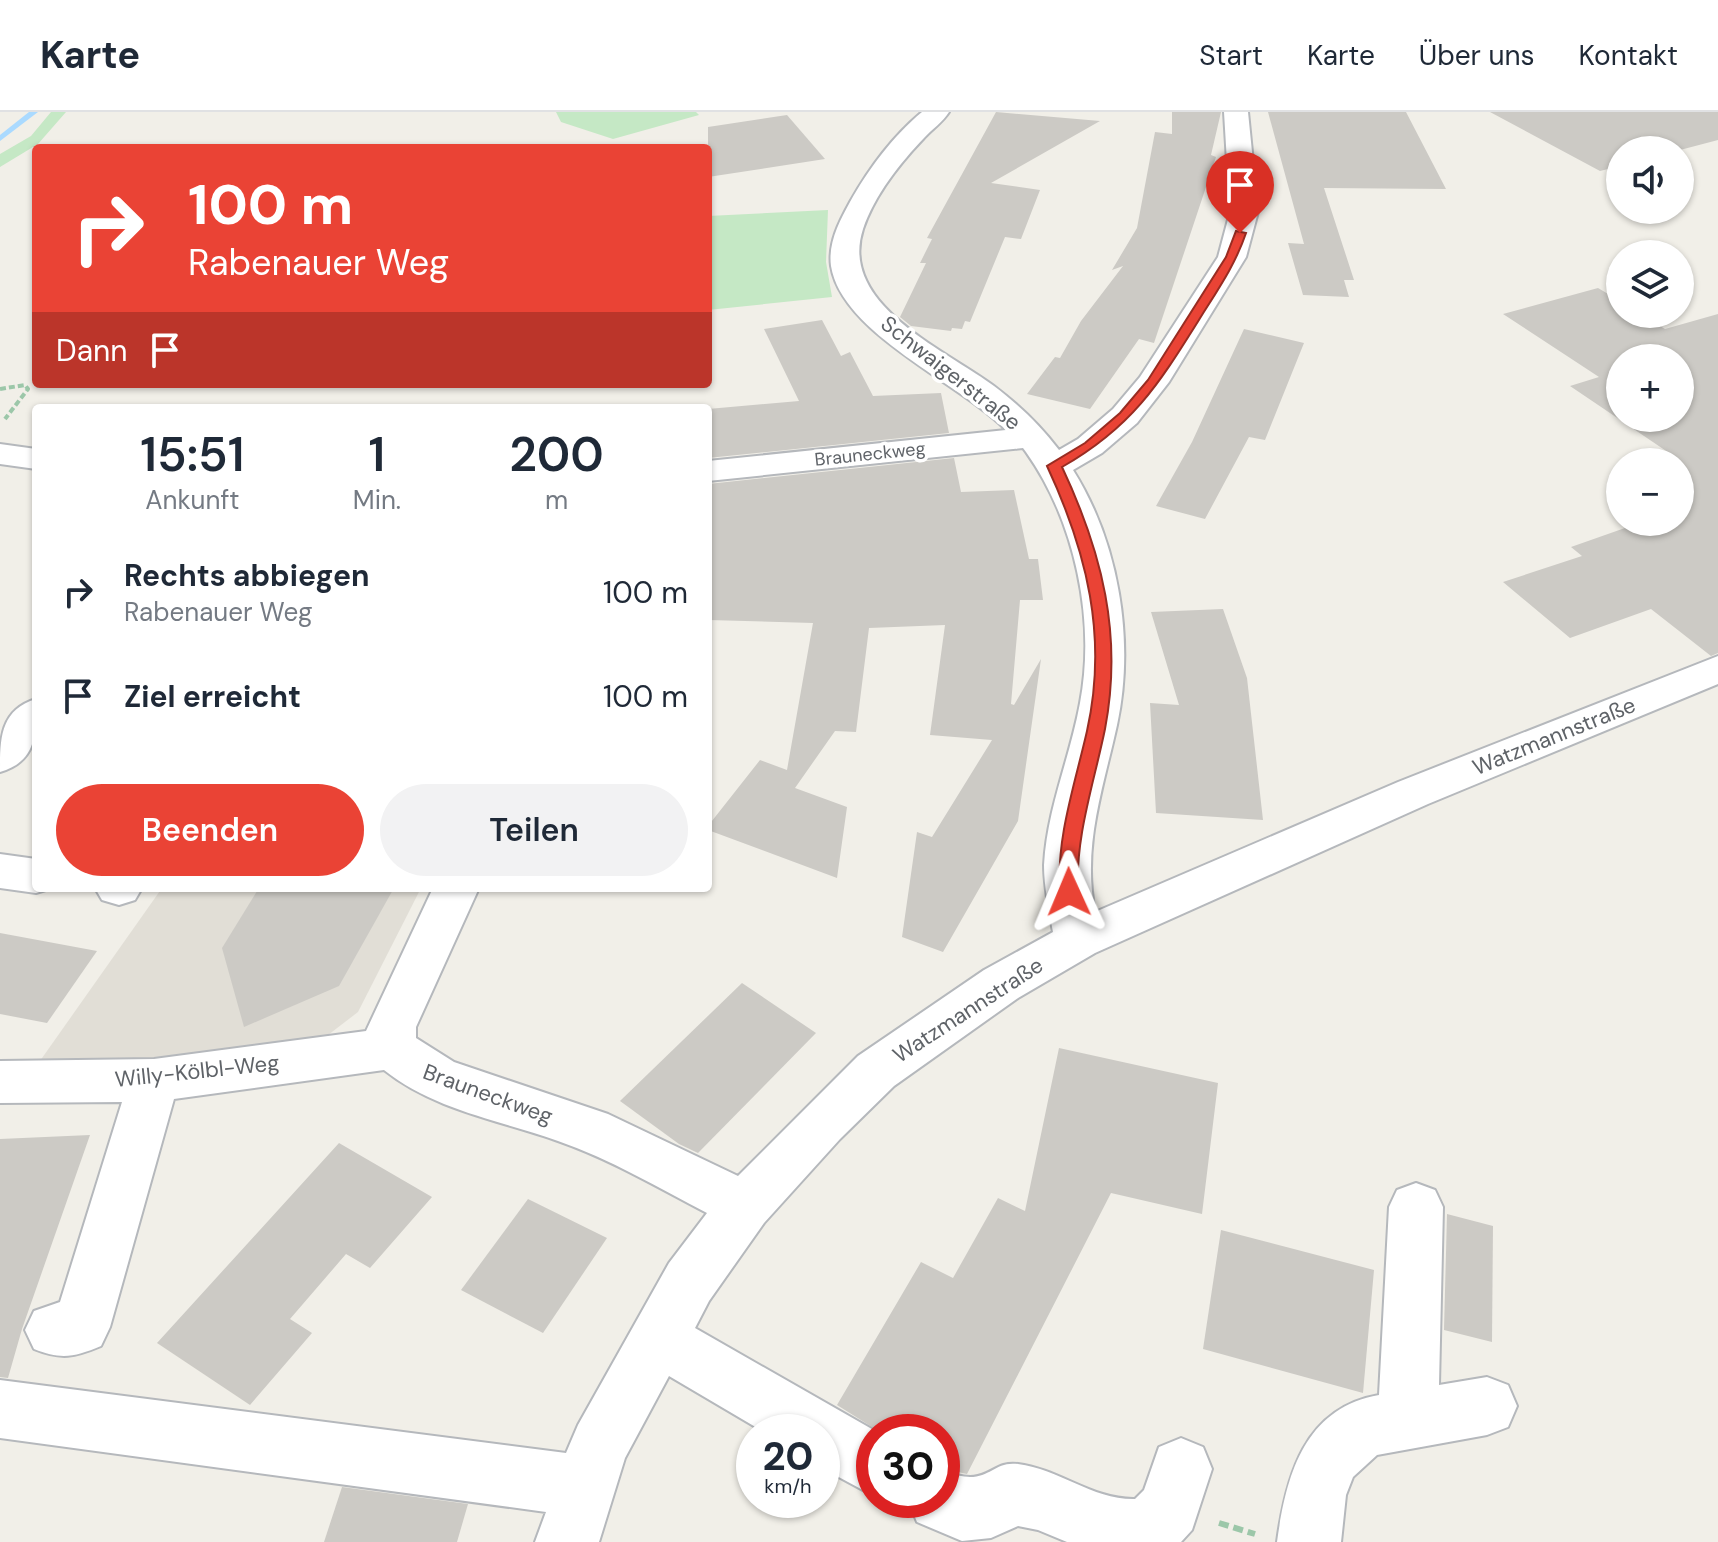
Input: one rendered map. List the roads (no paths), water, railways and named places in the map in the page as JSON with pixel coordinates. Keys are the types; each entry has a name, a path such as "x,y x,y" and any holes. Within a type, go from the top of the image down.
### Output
{"street":[{"name":"Schwaigerstraße","path":"937,112 893,159 857,208 845,236 843,258 859,297 879,318 902,338 1008,412 1032,437 1055,466 1078,516 1091,556 1103,625 1104,677 1097,726 1067,861 1078,940"},
{"path":"1055,466 1090,446 1125,416 1153,382 1232,257 1244,212 1236,112"},
{"name":"Brauneckweg","path":"712,471 1032,437"},
{"path":"0,454 32,458"},
{"name":"Watzmannstraße","path":"567,1542 599,1446 689,1282 745,1206 822,1123 876,1071 1001,984 1078,940 1413,793 1718,669"},
{"path":"0,757 32,718"},
{"path":"0,871 32,875"},
{"path":"392,1048 391,1027 454,892"},
{"name":"Brauneckweg","path":"392,1048 413,1067 448,1082 588,1129 745,1206"},
{"name":"Willy-Kölbl-Weg","path":"0,1082 154,1080 392,1048"},
{"path":"54,1330 81,1327 154,1080"},
{"path":"1408,1420 1416,1207"},
{"path":"658,1338 791,1414"},
{"path":"1289,1540 1332,1456 1362,1428 1487,1406"},
{"path":"0,1409 585,1486"},
{"path":"960,1509 991,1507 1013,1494 1039,1499 1115,1531 1149,1530 1175,1488"}],"waterway":[{"path":"0,139 34,112"}]}
